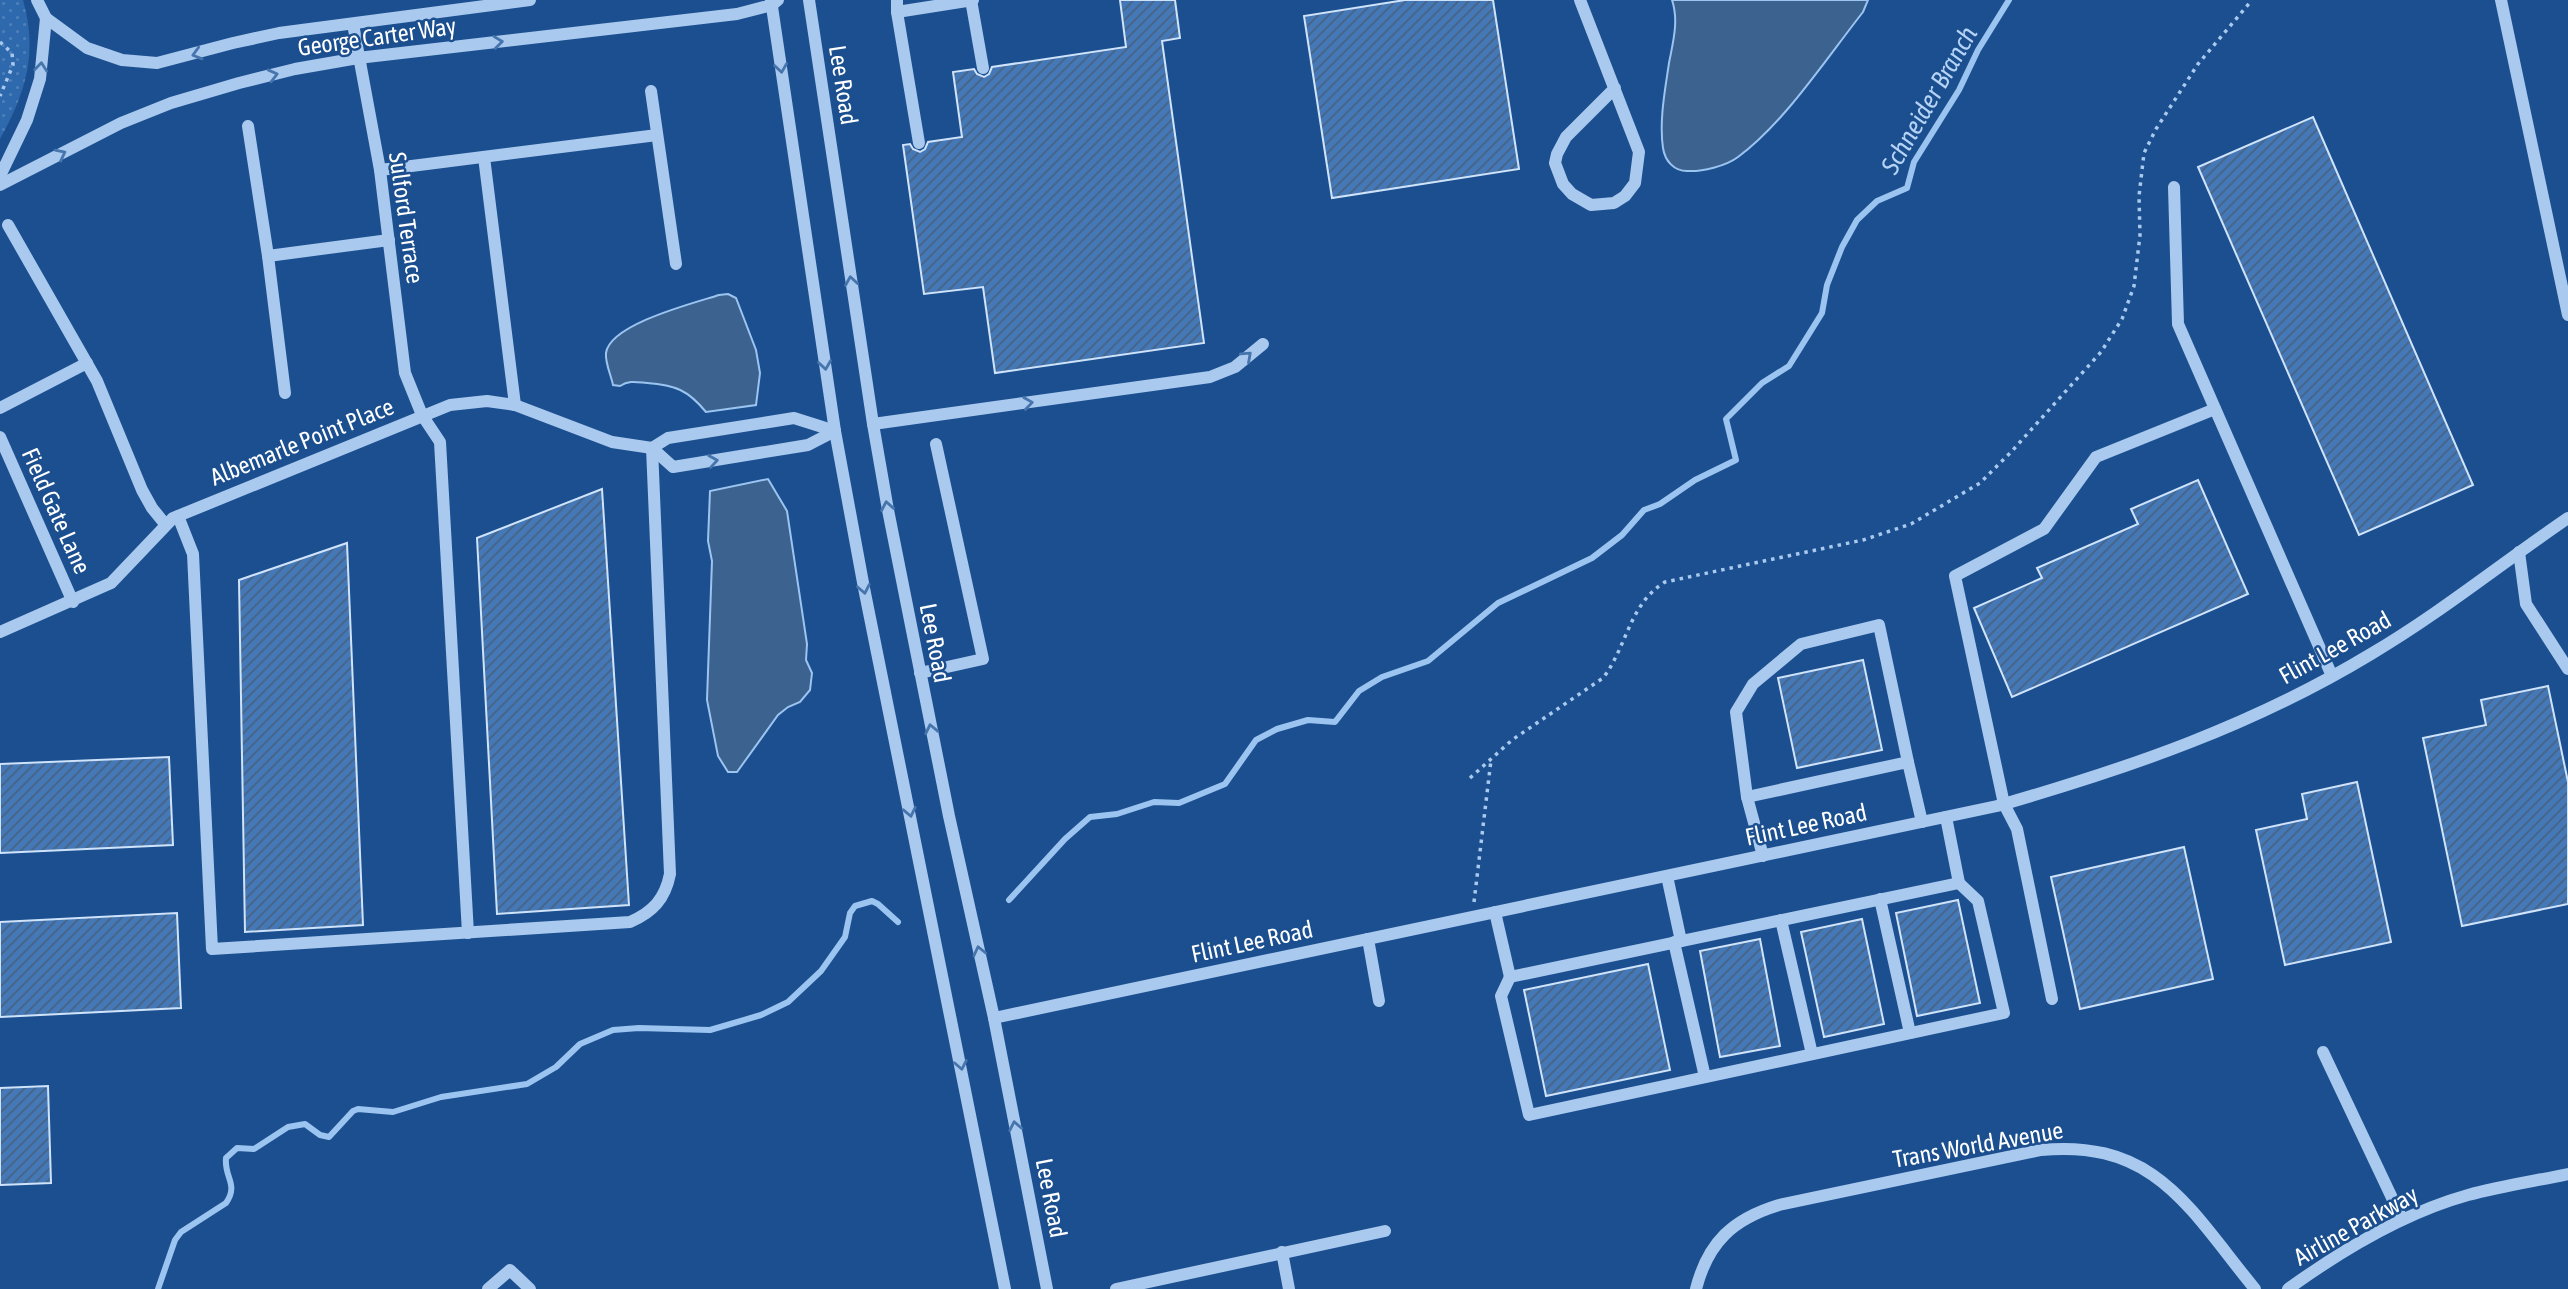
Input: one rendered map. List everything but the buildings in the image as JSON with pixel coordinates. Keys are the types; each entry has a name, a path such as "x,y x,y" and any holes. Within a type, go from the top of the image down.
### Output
{"street":[{"name":"George Carter Way","path":"37,0 46,18 87,48 122,60 157,64 256,38 530,0"},
{"name":"Lee Road","path":"809,0 873,424 920,673 994,1018 1047,1289"},
{"path":"919,143 897,6 972,0 983,68"},
{"path":"1580,0 1615,88 1640,152 1635,183 1625,196 1614,203 1591,205 1572,194 1563,184 1555,163 1559,145 1615,88"},
{"path":"2501,0 2568,315"},
{"name":"George Carter Way","path":"0,185 121,123 171,103 239,83 358,58 737,15 774,2"},
{"path":"774,2 835,431 1005,1289"},
{"path":"0,176 27,120 40,79 46,18"},
{"name":"Sulford Terrace","path":"353,24 380,170 405,373 422,415 440,442 468,933"},
{"path":"651,91 676,264"},
{"path":"247,126 268,256 285,393"},
{"path":"380,170 657,135"},
{"path":"484,157 515,405"},
{"path":"2174,187 2178,324 2332,676"},
{"path":"8,225 88,363 142,489 165,524"},
{"path":"268,256 389,240"},
{"path":"873,424 1210,377 1235,367 1263,344"},
{"path":"0,408 88,363"},
{"name":"Albemarle Point Place","path":"0,632 103,589 117,579 165,524 178,516 450,405 487,401 515,405 612,442 652,448 673,467 808,445 835,431"},
{"path":"2052,999 2017,829 2004,804 1955,576 2044,529 2096,457 2215,409"},
{"name":"Albemarle Point Place","path":"652,448 667,439 794,418 835,431"},
{"name":"Field Gate Lane","path":"0,437 73,602"},
{"path":"920,673 983,659 936,444"},
{"path":"178,516 194,554 212,949 630,922 642,917 666,891 670,874 652,448"},
{"name":"Flint Lee Road","path":"994,1018 1947,817 2004,804 2142,762 2280,703 2332,676 2413,629 2568,519"},
{"path":"2519,552 2526,604 2568,669"},
{"path":"1763,856 1747,797 1737,712 1753,684 1801,643 1880,625 1922,822"},
{"path":"1747,797 1908,762"},
{"path":"1495,912 1510,977 1501,996 1529,1115 2004,1013 1978,901 1959,883 1947,817"},
{"path":"1667,876 1704,1077"},
{"path":"1510,977 1959,883"},
{"path":"1880,899 1910,1033"},
{"path":"1781,920 1812,1054"},
{"path":"1368,939 1379,1001"},
{"path":"2323,1052 2402,1219"},
{"name":"Trans World Avenue","path":"1696,1289 1701,1269 1710,1251 1723,1235 1757,1212 1779,1205 2063,1148 2086,1149 2120,1157 2162,1180 2255,1289"},
{"name":"Airline Parkway","path":"2288,1289 2354,1245 2402,1219 2467,1195 2568,1174"},
{"path":"1116,1289 1385,1231"},
{"path":"1282,1252 1289,1289"},
{"path":"488,1289 510,1270 530,1289"}],"path":[{"path":"1470,778 1512,740 1603,678 1611,667 1637,609 1653,590 1665,582 1863,540 1911,524 1980,483 2101,352 2122,319 2134,286 2144,153 2155,129 2198,64 2252,0"},
{"path":"0,42 12,53 13,65 0,96"},
{"path":"1472,917 1491,758"}],"shaded area":[{"path":"0,0 23,0 29,55 23,88 0,139"},
{"path":"1672,0 1868,0 1863,12 1804,89 1755,143 1738,157 1714,168 1682,171 1668,161 1663,148 1663,106 1675,24"},
{"path":"728,294 736,298 756,350 760,373 756,405 706,412 693,398 673,387 636,382 613,385 606,353 611,343 622,333 673,309"},
{"path":"768,479 787,511 807,644 806,660 812,673 810,690 800,702 778,715 737,772 728,772 718,756 707,700 712,561 708,541 710,491"}],"waterway":[{"name":"Schneider Branch","path":"1009,900 1065,839 1090,817 1117,814 1154,802 1179,803 1225,784 1256,740 1277,729 1308,720 1335,722 1359,691 1382,677 1428,661 1498,603 1592,558 1622,535 1644,510 1660,504 1695,480 1736,460 1726,419 1762,383 1789,366 1822,313 1827,285 1842,247 1857,220 1877,201 1907,188 1914,162 1959,90 1978,50 2009,0"},
{"path":"158,1289 175,1240 181,1232 226,1203 230,1196 226,1158 237,1148 254,1149 288,1127 305,1124 320,1135 329,1137 358,1109 393,1112 441,1097 527,1084 556,1067 580,1044 613,1030 710,1030 761,1015 788,1002 821,971 845,937 850,913 855,906 872,901 898,922"}]}
